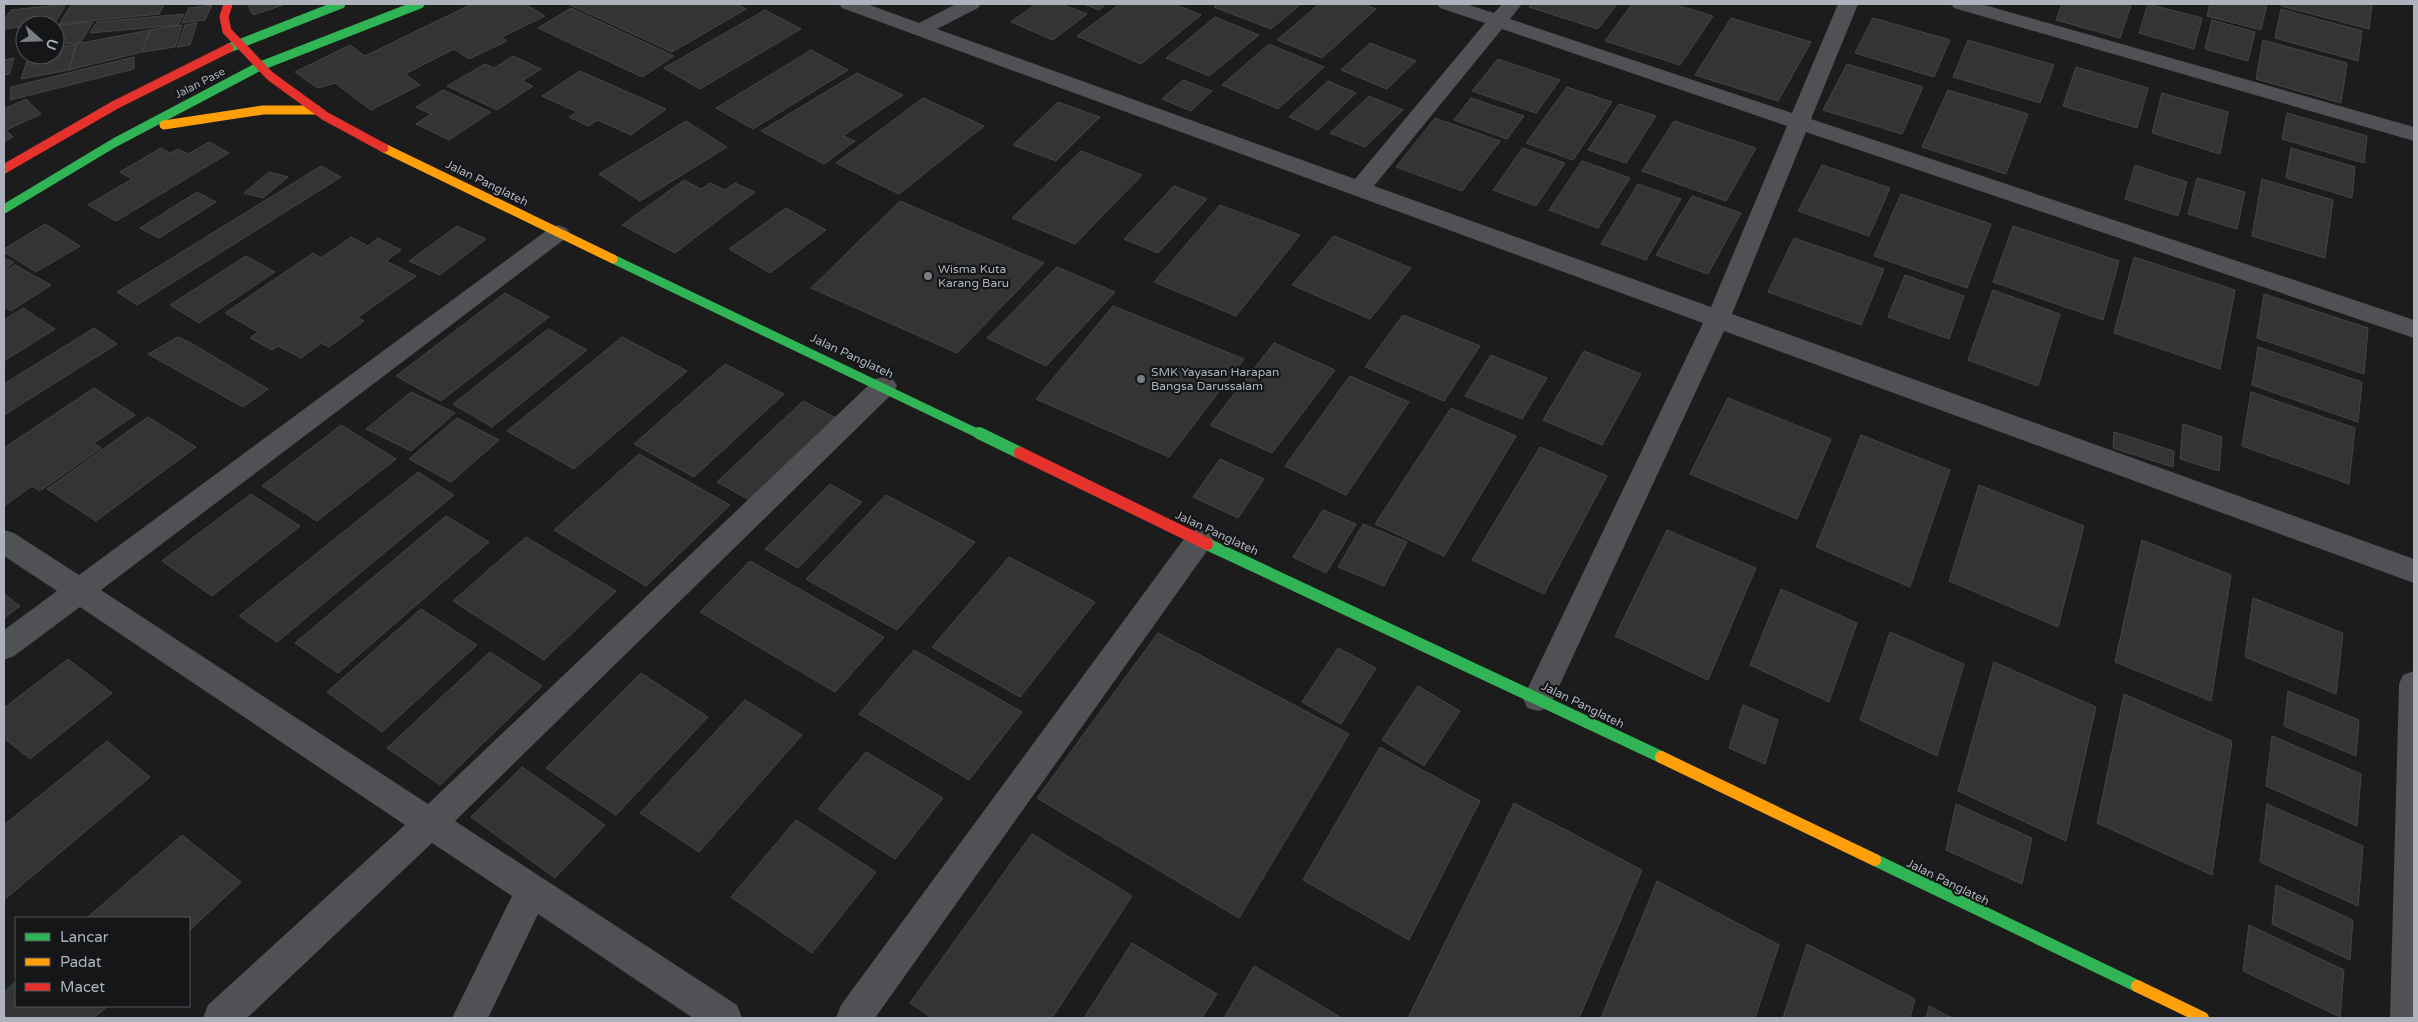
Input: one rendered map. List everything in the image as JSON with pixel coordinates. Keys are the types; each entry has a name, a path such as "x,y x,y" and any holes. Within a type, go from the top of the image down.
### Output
{"street":[{"name":"Jalan Panglateh","path":"228,4 224,13 225,28 258,67 317,110 356,135 558,233 884,386 1199,540 1538,698 2164,1009 2203,1018"},
{"name":"Jalan Pase","path":"4,169 77,125 142,90 237,44 341,4"},
{"name":"Jalan Pase","path":"4,209 49,180 136,130 258,67 420,4"},
{"path":"849,4 2414,571"},
{"path":"922,29 971,4"},
{"path":"1447,4 2414,329"},
{"path":"1360,188 1512,4"},
{"path":"1538,698 1718,318 1848,4"},
{"path":"1961,4 2414,134"},
{"path":"136,130 231,113 263,110 317,110"},
{"path":"4,647 558,233"},
{"path":"222,1018 431,823 884,386"},
{"path":"854,1018 1199,540"},
{"path":"4,541 724,1018"},
{"path":"2408,1018 2414,684"},
{"path":"470,1018 532,891"}],"building":[{"path":"66,4 60,15 15,15 15,28 4,29 4,21 11,10"},
{"path":"72,4 164,4 159,14 65,23 65,15"},
{"path":"247,4 286,4 253,15"},
{"path":"472,4 525,4 545,16 502,37 507,41 469,59 454,49 405,74 420,85 371,110 335,83 318,88 295,72 350,45 365,56"},
{"path":"568,4 737,4 746,9 672,52"},
{"path":"1036,4 1061,4 1087,14 1053,40 1011,22"},
{"path":"1084,4 1106,4 1099,10"},
{"path":"1120,4 1174,4 1201,15 1141,64 1077,36"},
{"path":"1218,4 1301,4 1271,29 1214,7"},
{"path":"1319,4 1364,4 1376,9 1322,58 1277,40"},
{"path":"1531,4 1617,4 1598,29 1529,7"},
{"path":"1632,4 1673,4 1713,16 1680,65 1605,41"},
{"path":"2062,4 2131,5 2120,38 2056,20"},
{"path":"2148,4 2202,18 2194,49 2139,33"},
{"path":"2210,4 2267,4 2261,30 2207,16"},
{"path":"2282,4 2372,4 2369,29 2281,6"},
{"path":"212,5 205,20 182,23 189,8"},
{"path":"571,8 674,56 642,77 538,28"},
{"path":"2281,9 2362,31 2358,61 2275,38"},
{"path":"765,10 801,29 700,89 664,68"},
{"path":"184,14 178,25 90,33 97,22"},
{"path":"1215,17 1259,35 1209,76 1166,58"},
{"path":"1731,18 1811,42 1778,101 1695,75"},
{"path":"1873,18 1950,40 1934,77 1855,53"},
{"path":"2212,20 2255,32 2248,61 2205,49"},
{"path":"93,22 81,42 65,44 65,24"},
{"path":"197,23 190,45 177,47 185,25"},
{"path":"182,25 175,47 142,52 150,30"},
{"path":"150,30 142,52 69,70 76,44"},
{"path":"1968,40 2054,65 2040,103 1953,77"},
{"path":"2263,40 2347,63 2341,103 2256,79"},
{"path":"1370,43 1416,61 1387,89 1341,70"},
{"path":"76,44 69,70 21,79 26,65 65,65 65,46"},
{"path":"1269,44 1324,67 1278,109 1222,85"},
{"path":"811,50 848,70 753,129 716,108"},
{"path":"513,56 541,69 522,81 533,86 497,110 447,86 485,64 494,68"},
{"path":"134,57 134,69 10,100 11,87"},
{"path":"14,58 9,74 4,75 4,60"},
{"path":"1498,59 1560,80 1536,113 1472,91"},
{"path":"1847,64 1923,87 1902,134 1823,110"},
{"path":"2076,67 2148,88 2137,128 2063,106"},
{"path":"580,71 666,109 631,135 598,120 588,126 569,117 577,112 542,96"},
{"path":"857,73 903,95 843,136 855,141 824,164 761,131"},
{"path":"1183,80 1212,91 1191,111 1162,99"},
{"path":"1328,81 1356,93 1318,130 1289,117"},
{"path":"1567,87 1612,102 1573,160 1526,143"},
{"path":"443,90 491,112 449,140 416,124 431,114 416,107"},
{"path":"1948,90 2028,114 2006,174 1922,147"},
{"path":"2162,93 2228,112 2220,154 2152,133"},
{"path":"1369,96 1403,110 1365,147 1330,133"},
{"path":"923,98 984,126 899,194 836,163"},
{"path":"1471,98 1524,116 1507,139 1454,120"},
{"path":"26,99 41,114 6,130 13,137 4,142 4,109"},
{"path":"1058,102 1100,117 1056,161 1013,145"},
{"path":"1619,104 1656,116 1626,163 1588,150"},
{"path":"2287,113 2367,136 2364,163 2282,139"},
{"path":"1435,118 1500,141 1462,191 1396,167"},
{"path":"686,121 727,147 640,201 599,174"},
{"path":"1674,121 1756,148 1726,201 1642,171"},
{"path":"209,142 229,153 116,221 88,205 132,179 120,172 161,148 170,153 178,149 188,154"},
{"path":"1523,148 1565,163 1536,206 1493,190"},
{"path":"2291,148 2355,167 2352,198 2286,178"},
{"path":"1081,151 1142,175 1075,244 1012,218"},
{"path":"1582,161 1630,178 1598,228 1549,210"},
{"path":"1822,165 1890,188 1869,236 1798,211"},
{"path":"2135,165 2187,182 2178,216 2125,199"},
{"path":"321,166 341,177 137,305 117,292"},
{"path":"269,172 288,177 263,198 244,193"},
{"path":"2197,178 2245,192 2237,229 2188,214"},
{"path":"2262,179 2333,200 2325,258 2252,236"},
{"path":"684,180 701,189 710,183 725,190 735,183 755,192 675,253 622,225"},
{"path":"1638,184 1681,199 1646,260 1601,244"},
{"path":"1174,186 1207,199 1158,253 1124,239"},
{"path":"197,192 216,202 159,238 140,228"},
{"path":"1901,194 1991,224 1967,288 1874,256"},
{"path":"1692,196 1741,213 1708,274 1656,255"},
{"name":"Wisma Kuta Karang Baru","path":"900,201 1044,263 957,353 811,288"},
{"path":"1220,205 1300,235 1236,316 1154,282"},
{"path":"786,208 826,230 770,273 729,249"},
{"path":"45,224 80,246 36,272 4,252 4,249"},
{"path":"457,226 486,239 440,275 409,261"},
{"path":"2013,226 2119,261 2103,320 1993,282"},
{"path":"1334,236 1411,268 1370,319 1292,285"},
{"path":"351,237 368,246 378,238 401,250 386,261 416,276 357,318 364,321 329,347 321,343 301,358 278,346 272,350 250,338 258,332 225,313 313,253 321,258"},
{"path":"1794,238 1884,269 1861,325 1768,292"},
{"path":"246,256 275,272 199,323 170,305"},
{"path":"2134,257 2235,290 2220,369 2114,333"},
{"path":"4,258 14,262 4,270"},
{"path":"15,265 51,285 11,311 4,307 4,272"},
{"path":"1057,267 1115,292 1046,366 987,338"},
{"path":"1905,275 1964,296 1949,339 1888,317"},
{"path":"1993,290 2060,314 2038,386 1968,360"},
{"path":"505,293 549,317 441,401 396,376"},
{"path":"2264,294 2368,328 2364,374 2257,338"},
{"name":"SMK Yayasan Harapan Bangsa Darussalam","path":"1113,306 1244,359 1169,457 1036,399"},
{"path":"23,308 55,329 4,361 4,320"},
{"path":"1403,315 1480,346 1444,401 1365,367"},
{"path":"94,328 117,344 4,415 4,384"},
{"path":"548,329 587,350 492,427 453,404"},
{"path":"178,337 268,389 243,407 148,354"},
{"path":"622,337 687,371 574,469 507,431"},
{"path":"1274,343 1335,370 1272,453 1210,425"},
{"path":"2258,347 2362,382 2358,422 2252,385"},
{"path":"1584,351 1641,374 1602,445 1543,420"},
{"path":"1491,355 1547,378 1522,419 1465,396"},
{"path":"725,364 784,394 694,477 634,444"},
{"path":"1350,376 1409,402 1346,495 1285,466"},
{"path":"94,388 135,415 94,443 101,448 40,491 32,486 4,506 4,448"},
{"path":"411,392 455,413 411,451 366,429"},
{"path":"2251,392 2355,428 2349,484 2242,446"},
{"path":"1728,398 1831,439 1797,519 1690,474"},
{"path":"803,401 838,419 753,502 717,482"},
{"path":"1451,408 1516,436 1444,556 1375,524"},
{"path":"148,417 196,447 96,521 47,489"},
{"path":"457,418 499,440 451,482 409,459"},
{"path":"2183,424 2222,437 2219,471 2180,459"},
{"path":"341,425 396,459 317,521 262,486"},
{"path":"2114,432 2174,451 2173,467 2113,448"},
{"path":"1861,435 1950,470 1910,587 1816,547"},
{"path":"1540,447 1607,476 1544,594 1472,560"},
{"path":"639,454 730,505 646,586 554,530"},
{"path":"1220,459 1264,479 1238,518 1193,497"},
{"path":"418,472 454,495 277,642 239,616"},
{"path":"830,484 862,502 798,568 765,549"},
{"path":"1979,485 2084,526 2058,627 1949,581"},
{"path":"251,494 300,526 212,596 162,561"},
{"path":"886,495 975,542 897,630 806,579"},
{"path":"1323,510 1356,524 1326,573 1293,557"},
{"path":"446,516 489,542 338,673 295,643"},
{"path":"1363,524 1407,542 1384,586 1338,567"},
{"path":"1667,530 1756,568 1708,680 1615,636"},
{"path":"526,537 616,591 544,660 453,601"},
{"path":"2142,540 2231,575 2211,701 2115,662"},
{"path":"1009,557 1095,602 1020,697 932,647"},
{"path":"750,561 884,637 835,692 700,612"},
{"path":"1781,589 1857,623 1829,702 1750,665"},
{"path":"4,594 20,606 4,618"},
{"path":"2253,598 2343,633 2336,694 2245,657"},
{"path":"421,609 477,645 382,732 327,692"},
{"path":"1890,632 1964,664 1937,756 1860,720"},
{"path":"1158,633 1349,734 1239,918 1037,798"},
{"path":"1338,648 1376,668 1341,724 1302,702"},
{"path":"914,650 1022,712 969,780 859,714"},
{"path":"490,652 542,686 440,785 387,748"},
{"path":"68,659 112,693 30,759 4,738 4,708"},
{"path":"1994,662 2096,707 2066,841 1958,791"},
{"path":"641,673 708,717 616,815 546,768"},
{"path":"1418,686 1460,711 1424,766 1382,740"},
{"path":"2288,691 2359,720 2356,756 2284,726"},
{"path":"2124,694 2232,741 2212,875 2097,823"},
{"path":"745,700 802,735 699,852 640,813"},
{"path":"1743,705 1778,720 1765,764 1729,748"},
{"path":"2272,736 2361,774 2357,826 2266,786"},
{"path":"107,741 150,777 4,900 4,825"},
{"path":"1380,747 1480,801 1409,940 1303,880"},
{"path":"866,752 943,798 895,859 818,809"},
{"path":"522,767 605,825 555,878 471,817"},
{"path":"1514,803 1642,870 1579,1018 1408,1018"},
{"path":"1956,804 2032,838 2022,884 1946,850"},
{"path":"2267,804 2363,846 2358,906 2260,862"},
{"path":"796,820 876,872 812,953 731,897"},
{"path":"1032,834 1132,896 1052,1018 932,1018 910,1003"},
{"path":"182,835 241,882 190,930 190,917 88,917"},
{"path":"1657,881 1779,945 1755,1018 1601,1018"},
{"path":"2276,885 2353,920 2350,960 2272,924"},
{"path":"2249,925 2344,970 2340,1017 2243,971"},
{"path":"1132,943 1217,994 1202,1018 1084,1018"},
{"path":"1807,944 1915,999 1910,1018 1783,1018"},
{"path":"1254,966 1342,1018 1224,1018"},
{"path":"15,982 15,1007 107,1007 94,1018 4,1018 4,992"},
{"path":"1929,1006 1952,1018 1926,1018"}],"traffic: fast":[{"path":"229,48 341,4"},
{"path":"4,209 114,143 258,67 420,4"},
{"path":"613,259 1020,453"},
{"path":"1207,544 1661,757"},
{"path":"1875,860 2137,986"}],"traffic: slow":[{"path":"164,125 263,110 317,110"},
{"path":"384,148 613,259"},
{"path":"1661,757 1875,860"},
{"path":"2137,986 2203,1018"}],"traffic: jam":[{"path":"228,4 224,17 227,31 270,76 306,104 344,128 384,148"},
{"path":"4,169 115,105 229,48"},
{"path":"1020,453 1207,544"}],"place":[{"name":"Wisma Kuta Karang Baru","path":"928,276"},
{"name":"SMK Yayasan Harapan Bangsa Darussalam","path":"1141,379"}]}
